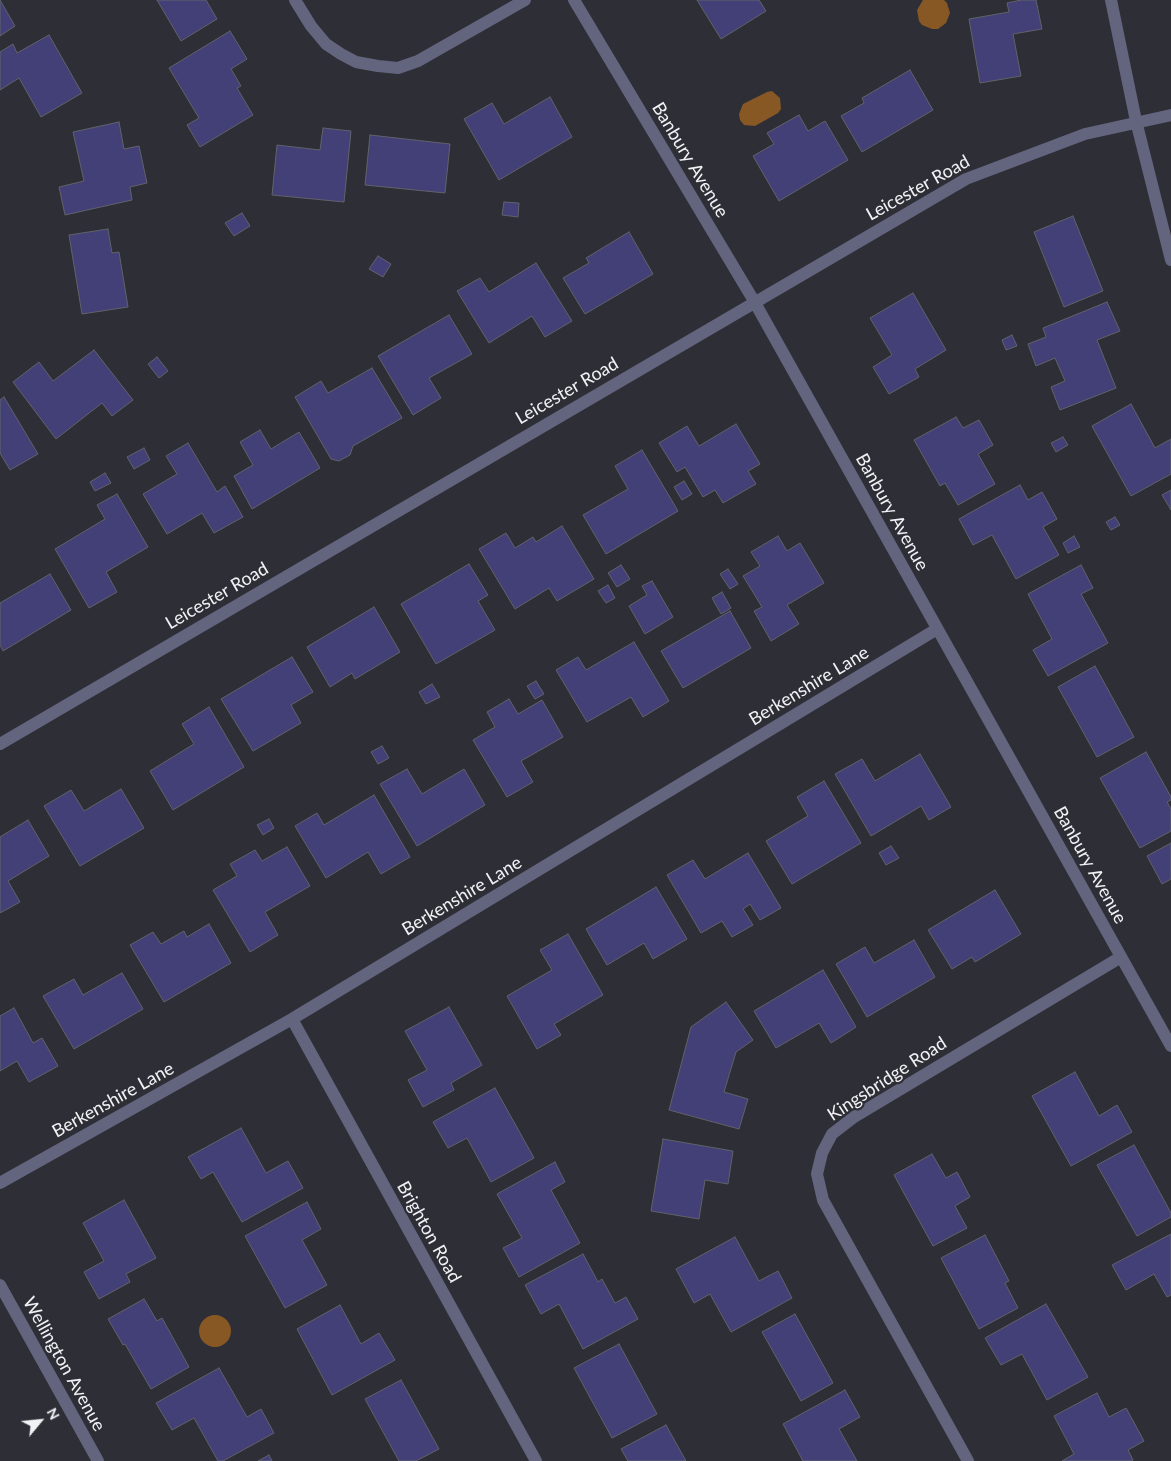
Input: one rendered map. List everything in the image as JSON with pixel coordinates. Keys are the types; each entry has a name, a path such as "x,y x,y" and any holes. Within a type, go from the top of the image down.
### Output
{"street":[{"path":"296,0 311,26 326,44 341,54 356,62 398,68 418,61 525,0"},
{"name":"Banbury Avenue","path":"574,0 754,301 1171,1046"},
{"path":"1111,0 1136,122 1171,260"},
{"name":"Leicester Road","path":"0,744 966,178 1085,134 1171,115"},
{"name":"Berkenshire Lane","path":"0,1184 292,1019 938,629"},
{"name":"Kingsbridge Road","path":"968,1461 823,1200 817,1174 822,1153 832,1134 854,1117 1121,957"},
{"name":"Brighton Road","path":"292,1019 536,1461"},
{"name":"Wellington Avenue","path":"0,1285 98,1461"}],"shaded area":[{"path":"923,0 944,0 947,3 950,13 946,23 938,29 922,25 919,21 917,10"},
{"path":"772,91 780,98 781,109 778,113 755,126 744,125 740,120 739,114 743,104"},
{"path":"215,1315 226,1320 231,1331 226,1342 215,1347 204,1342 199,1331 204,1320"}],"building":[{"path":"0,0 15,26 0,36"},
{"path":"157,0 206,0 217,19 181,41"},
{"path":"697,0 759,0 766,11 721,39"},
{"path":"1021,0 1036,0 1042,29 1013,34 1021,76 980,83 969,19 1009,12 1007,3"},
{"path":"230,31 247,59 231,69 241,86 237,88 253,115 200,147 187,125 199,118 169,68"},
{"path":"49,35 82,93 41,117 19,78 0,90 0,52 13,44 17,53"},
{"path":"910,70 933,110 862,152 841,116 864,103 862,98"},
{"path":"550,97 572,137 499,180 464,119 492,103 504,124"},
{"path":"799,115 808,131 825,121 848,160 779,201 753,156 774,144 767,133"},
{"path":"119,122 124,149 139,146 147,183 130,187 132,200 65,215 59,187 84,181 73,132"},
{"path":"323,128 351,131 344,202 272,195 277,145 320,150"},
{"path":"370,135 450,144 445,193 365,185"},
{"path":"504,202 519,203 518,217 502,215"},
{"path":"242,213 250,226 234,236 225,223"},
{"path":"1073,216 1103,291 1064,307 1034,232"},
{"path":"108,229 112,253 119,252 128,307 82,314 69,235"},
{"path":"629,232 653,274 585,314 563,278 589,263 586,258"},
{"path":"378,256 391,264 383,277 369,269"},
{"path":"536,263 572,321 545,337 532,316 489,343 457,291 480,278 489,292"},
{"path":"913,293 946,350 915,369 919,377 889,394 873,367 892,355 870,318"},
{"path":"1107,302 1120,331 1097,340 1116,388 1060,410 1051,387 1065,381 1055,358 1036,366 1028,344 1046,337 1043,328"},
{"path":"449,315 472,354 429,378 441,398 413,415 378,356"},
{"path":"1012,335 1017,346 1006,350 1002,340"},
{"path":"94,350 133,400 112,416 102,403 56,439 13,382 39,362 53,381"},
{"path":"157,357 168,371 159,378 148,364"},
{"path":"372,368 402,418 353,446 350,455 339,461 331,459 295,397 321,381 328,393"},
{"path":"4,397 38,454 10,470 0,453 0,400"},
{"path":"1131,404 1155,448 1171,439 1171,474 1131,496 1092,426"},
{"path":"956,417 963,428 979,420 993,445 978,454 995,484 958,505 945,483 940,486 914,440"},
{"path":"736,424 760,464 748,471 756,484 723,503 715,490 703,497 685,467 677,472 659,443 687,426 699,446"},
{"path":"260,430 271,449 299,432 320,468 252,509 234,476 253,465 240,442"},
{"path":"1063,437 1068,445 1056,452 1051,443"},
{"path":"188,443 217,492 225,486 243,517 214,533 202,513 167,534 143,494 177,474 166,456"},
{"path":"144,448 150,460 134,469 127,457"},
{"path":"642,450 678,511 606,554 583,515 628,489 615,466"},
{"path":"105,473 111,483 95,491 90,482"},
{"path":"684,481 692,494 682,500 674,487"},
{"path":"1020,485 1028,500 1042,492 1057,519 1043,527 1059,555 1016,579 992,535 973,545 959,519"},
{"path":"1171,490 1171,510 1162,495"},
{"path":"117,494 148,547 106,572 117,592 89,608 55,549 105,519 97,505"},
{"path":"1115,517 1120,525 1111,530 1106,522"},
{"path":"562,526 594,579 557,601 549,588 515,609 479,549 506,533 515,548 533,537 536,542"},
{"path":"778,536 787,551 800,543 824,583 787,605 799,624 771,641 754,611 762,607 743,576 760,566 751,552"},
{"path":"1074,536 1080,547 1068,553 1063,543"},
{"path":"469,564 488,595 478,601 495,630 436,664 401,604"},
{"path":"621,565 630,579 617,587 608,573"},
{"path":"1081,565 1093,588 1081,594 1108,643 1048,676 1033,650 1052,639 1028,594"},
{"path":"728,569 738,584 730,589 720,574"},
{"path":"50,574 71,610 3,651 0,645 0,603"},
{"path":"652,581 673,617 645,634 629,606 647,595 642,586"},
{"path":"608,585 615,598 606,603 598,591"},
{"path":"722,592 731,608 721,614 712,598"},
{"path":"374,607 400,652 355,679 352,673 330,687 307,647"},
{"path":"730,611 751,648 683,688 661,651"},
{"path":"634,642 669,701 643,717 631,697 587,722 556,670 578,657 586,670"},
{"path":"292,657 313,692 291,705 301,723 253,751 221,699"},
{"path":"1095,666 1134,737 1097,757 1058,687"},
{"path":"536,681 544,694 535,699 527,686"},
{"path":"432,684 440,697 426,704 419,692"},
{"path":"509,699 518,714 542,700 563,737 521,761 533,782 507,797 473,740 495,727 487,712"},
{"path":"209,707 244,767 173,810 150,771 194,744 182,724"},
{"path":"382,746 389,758 378,764 371,752"},
{"path":"1146,752 1171,797 1171,800 1167,802 1171,809 1171,831 1140,848 1100,778"},
{"path":"920,754 951,807 929,820 921,806 871,836 835,774 862,759 875,781"},
{"path":"407,769 422,794 464,769 485,805 417,846 380,784"},
{"path":"824,781 861,843 792,884 766,841 808,816 797,797"},
{"path":"121,789 144,828 80,866 44,806 71,790 84,811"},
{"path":"374,795 410,857 381,874 368,852 326,878 295,826 317,813 324,825"},
{"path":"269,819 274,828 263,835 257,825"},
{"path":"28,820 49,856 8,881 20,902 0,913 0,837"},
{"path":"1171,843 1171,879 1162,884 1147,856"},
{"path":"891,846 899,858 886,865 879,853"},
{"path":"287,847 310,886 265,912 278,935 250,952 213,890 237,876 230,864 255,850 262,861"},
{"path":"748,853 781,908 760,920 750,904 743,909 753,925 732,937 722,921 701,933 667,875 693,860 705,879"},
{"path":"656,887 687,939 653,959 644,943 607,965 586,929"},
{"path":"995,890 1021,934 975,962 972,957 952,969 928,930"},
{"path":"209,924 231,963 164,1002 130,945 153,932 161,944 184,931 187,937"},
{"path":"568,934 603,995 554,1024 561,1035 537,1049 507,996 552,970 540,950"},
{"path":"914,940 935,977 867,1017 836,964 865,947 874,963"},
{"path":"823,970 856,1027 831,1043 819,1023 776,1048 754,1011"},
{"path":"122,973 143,1009 74,1049 43,996 74,979 83,995"},
{"path":"726,1002 753,1040 736,1052 724,1092 748,1099 739,1129 669,1110 691,1027"},
{"path":"449,1007 482,1065 451,1083 454,1090 423,1107 408,1080 427,1070 405,1031"},
{"path":"14,1008 33,1043 42,1038 58,1066 29,1082 17,1061 0,1071 0,1016"},
{"path":"1075,1072 1099,1116 1117,1105 1132,1132 1071,1166 1032,1096"},
{"path":"495,1088 534,1158 491,1182 467,1138 448,1148 433,1122"},
{"path":"241,1128 266,1173 288,1161 303,1188 242,1222 213,1172 201,1179 188,1157"},
{"path":"663,1139 733,1151 728,1184 705,1180 699,1219 651,1211"},
{"path":"1134,1145 1171,1213 1171,1217 1137,1236 1097,1165"},
{"path":"932,1154 946,1178 957,1172 970,1197 955,1206 967,1228 933,1246 894,1175"},
{"path":"555,1162 565,1182 551,1190 580,1243 519,1277 503,1248 522,1238 497,1194"},
{"path":"124,1200 156,1258 126,1274 130,1282 99,1299 84,1272 104,1261 83,1223"},
{"path":"307,1202 321,1229 302,1240 327,1285 285,1308 245,1236"},
{"path":"1171,1234 1171,1295 1167,1297 1154,1274 1126,1290 1112,1265"},
{"path":"985,1235 1009,1281 1005,1283 1018,1308 979,1329 941,1258"},
{"path":"735,1237 759,1281 778,1271 792,1298 731,1332 710,1294 694,1303 676,1269"},
{"path":"583,1254 598,1282 602,1279 615,1303 626,1297 638,1319 583,1349 559,1304 541,1314 525,1285"},
{"path":"144,1299 157,1321 162,1318 189,1367 151,1389 108,1319"},
{"path":"1046,1304 1088,1377 1047,1400 1022,1354 1001,1365 985,1338"},
{"path":"340,1305 361,1344 379,1333 395,1360 332,1395 297,1329"},
{"path":"795,1314 833,1383 801,1401 762,1332"},
{"path":"619,1344 657,1414 612,1438 574,1368"},
{"path":"219,1368 247,1417 261,1409 274,1433 223,1461 218,1461 194,1418 172,1430 156,1403"},
{"path":"401,1380 439,1449 416,1461 399,1461 365,1399"},
{"path":"845,1390 860,1417 839,1429 857,1461 803,1461 783,1424"},
{"path":"1097,1393 1109,1417 1126,1408 1144,1441 1128,1450 1133,1460 1131,1461 1062,1461 1074,1454 1054,1416"},
{"path":"666,1425 686,1461 628,1461 621,1449"},
{"path":"269,1455 272,1461 258,1461"}]}
